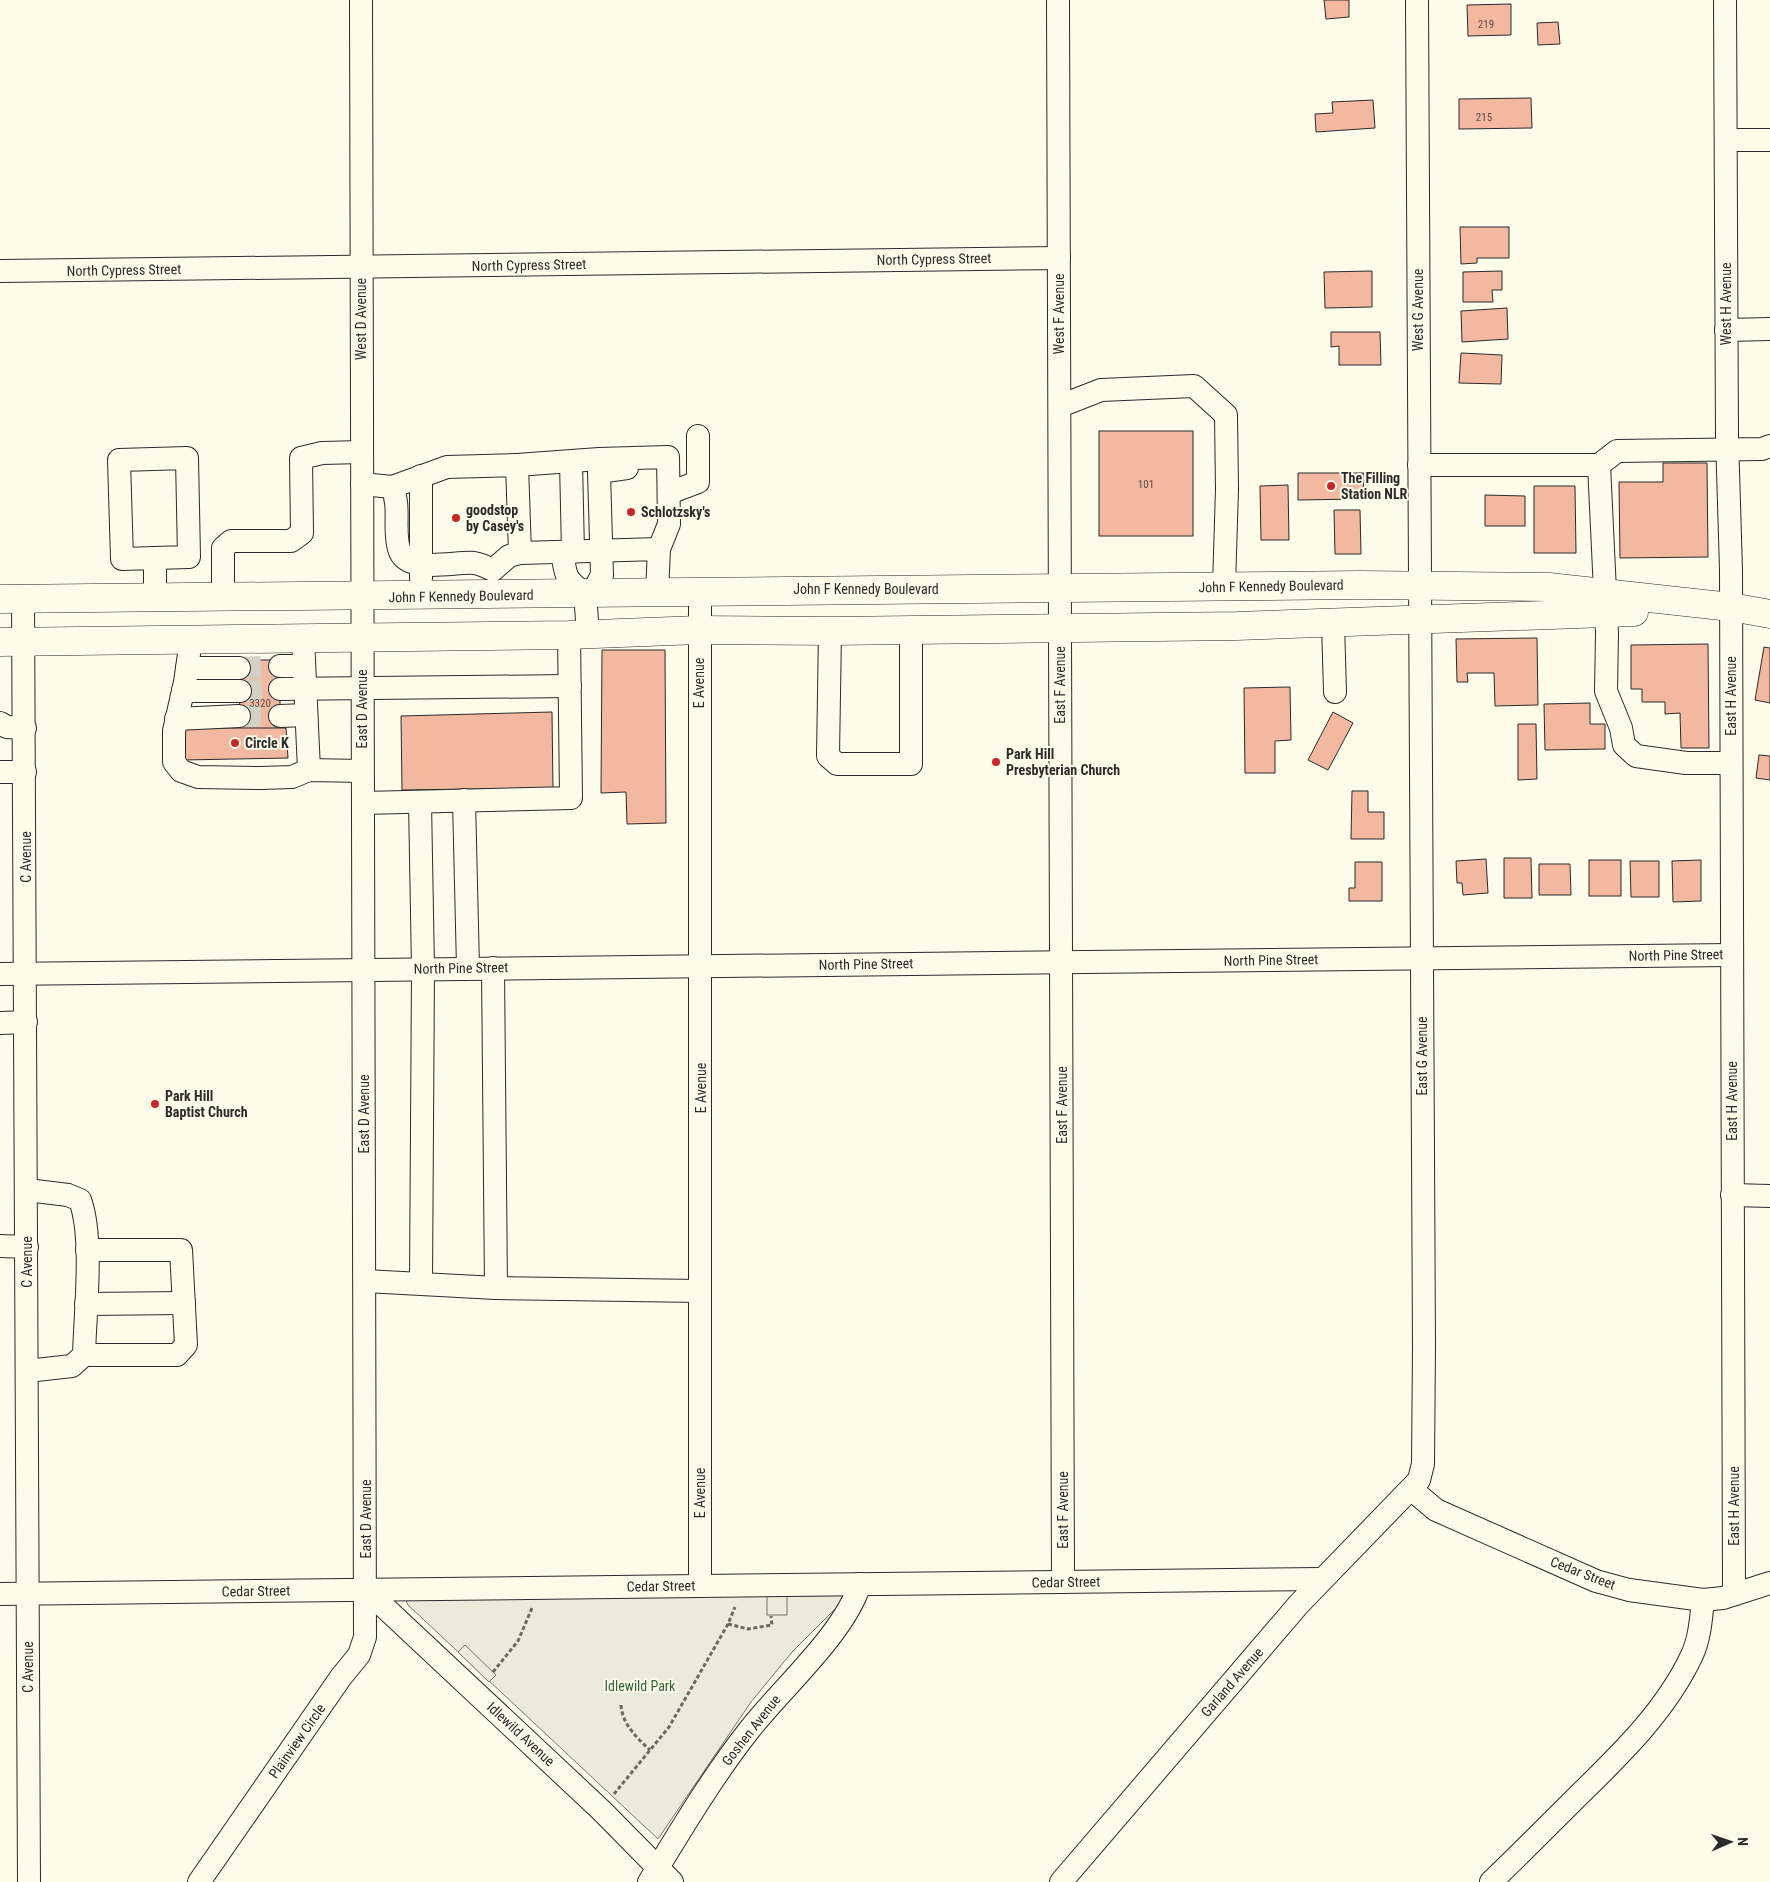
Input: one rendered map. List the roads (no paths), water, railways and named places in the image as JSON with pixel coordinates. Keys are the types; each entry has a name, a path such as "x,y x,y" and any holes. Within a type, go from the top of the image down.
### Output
{"main road":[{"name":"John F Kennedy Boulevard","path":"12,599 223,596 421,597 494,583 585,593 1224,586 1549,587 1604,604"},
{"name":"John F Kennedy Boulevard","path":"12,642 578,634 699,630 830,631 1060,628 1420,620 1604,604 1731,608 1770,614"}],"street":[{"name":"West D Avenue","path":"361,0 362,637"},
{"name":"West F Avenue","path":"1058,0 1060,628"},
{"name":"West G Avenue","path":"1417,0 1420,620"},
{"name":"West H Avenue","path":"1726,0 1726,330 1731,608"},
{"path":"1726,140 1770,140"},
{"name":"North Cypress Street","path":"0,271 1059,258"},
{"path":"1726,330 1770,330"},
{"path":"1060,406 1101,390 1194,386 1226,415 1227,489 1224,586"},
{"path":"669,493 698,482 698,436"},
{"path":"1419,465 1599,465 1617,451 1762,449 1770,446"},
{"path":"223,596 223,548 231,541 291,541 302,533 301,458 322,453 362,452"},
{"path":"362,484 392,487 447,466 517,465 599,459 668,457 669,524 659,549 657,593"},
{"path":"187,458 189,557 155,558 122,559 119,460 187,458"},
{"path":"571,462 566,577 570,584 585,593"},
{"path":"517,465 520,553"},
{"path":"1599,465 1604,604 1607,633 1606,691 1621,728 1624,746 1636,756 1686,763 1731,763"},
{"path":"585,593 595,588 602,575 599,472 612,469 647,468 656,474 662,490 663,515 669,524"},
{"path":"421,476 421,597"},
{"path":"392,487 397,499 399,550 409,563 422,565 475,563 494,583 509,556 520,553 659,549"},
{"path":"362,550 399,550"},
{"path":"155,558 156,598"},
{"name":"E Avenue","path":"700,591 700,1586"},
{"path":"362,803 572,798 570,686 585,593"},
{"name":"C Avenue","path":"12,599 12,642 25,728 29,1882"},
{"name":"East H Avenue","path":"1731,608 1734,1594"},
{"name":"East G Avenue","path":"1411,1489 1418,1480 1423,1464 1420,620"},
{"path":"1333,622 1335,692"},
{"name":"East F Avenue","path":"1060,628 1063,1582"},
{"path":"830,631 828,756 838,764 911,764 910,630"},
{"name":"East D Avenue","path":"362,637 366,1590"},
{"path":"303,638 309,770"},
{"path":"191,640 183,691 174,731 174,762 181,771 198,777 261,778 292,776 309,770 362,771"},
{"path":"280,666 304,666"},
{"path":"187,668 240,668"},
{"path":"280,689 570,686"},
{"path":"183,691 240,691"},
{"path":"280,716 306,715"},
{"path":"176,719 239,716"},
{"path":"0,723 7,726 25,728"},
{"path":"0,772 25,772"},
{"path":"464,800 468,968"},
{"path":"420,802 423,969 421,1283"},
{"name":"North Pine Street","path":"0,974 1731,954"},
{"path":"493,968 496,1288"},
{"path":"0,1022 26,1022"},
{"path":"27,1190 68,1195 80,1200 85,1214 87,1250 84,1355"},
{"path":"1732,1195 1770,1196"},
{"path":"0,1246 27,1247"},
{"path":"27,1371 72,1366 84,1355 177,1355 186,1345 181,1250 87,1250"},
{"path":"365,1282 421,1283 496,1288 700,1291"},
{"path":"86,1304 184,1303"},
{"name":"Garland Avenue","path":"1061,1882 1322,1579 1396,1501 1411,1489"},
{"name":"Cedar Street","path":"1411,1489 1436,1510 1596,1581 1629,1590 1703,1600 1734,1594 1770,1583"},
{"name":"Cedar Street","path":"0,1594 1322,1579"},
{"name":"Goshen Avenue","path":"660,1877 708,1787 749,1730 846,1616 860,1584"},
{"name":"Idlewild Avenue","path":"366,1590 601,1810 660,1877"},
{"name":"Plainview Circle","path":"199,1882 340,1678 358,1655 365,1637 366,1590"},
{"path":"1491,1882 1607,1768 1639,1733 1670,1693 1692,1655 1700,1629 1703,1600"}],"tunnel":[{"path":"239,668 280,666"},
{"path":"240,691 280,689"},
{"path":"239,716 280,716"}],"place":[{"name":"The Filling Station NLR","path":"1331,486"},
{"name":"Schlotzsky's","path":"631,512"},
{"name":"goodstop by Casey's","path":"456,518"},
{"name":"Circle K","path":"235,743"},
{"name":"Park Hill Presbyterian Church","path":"996,762"},
{"name":"Park Hill Baptist Church","path":"155,1104"}],"park label":[{"name":"Idlewild Park","path":"640,1686"}]}
